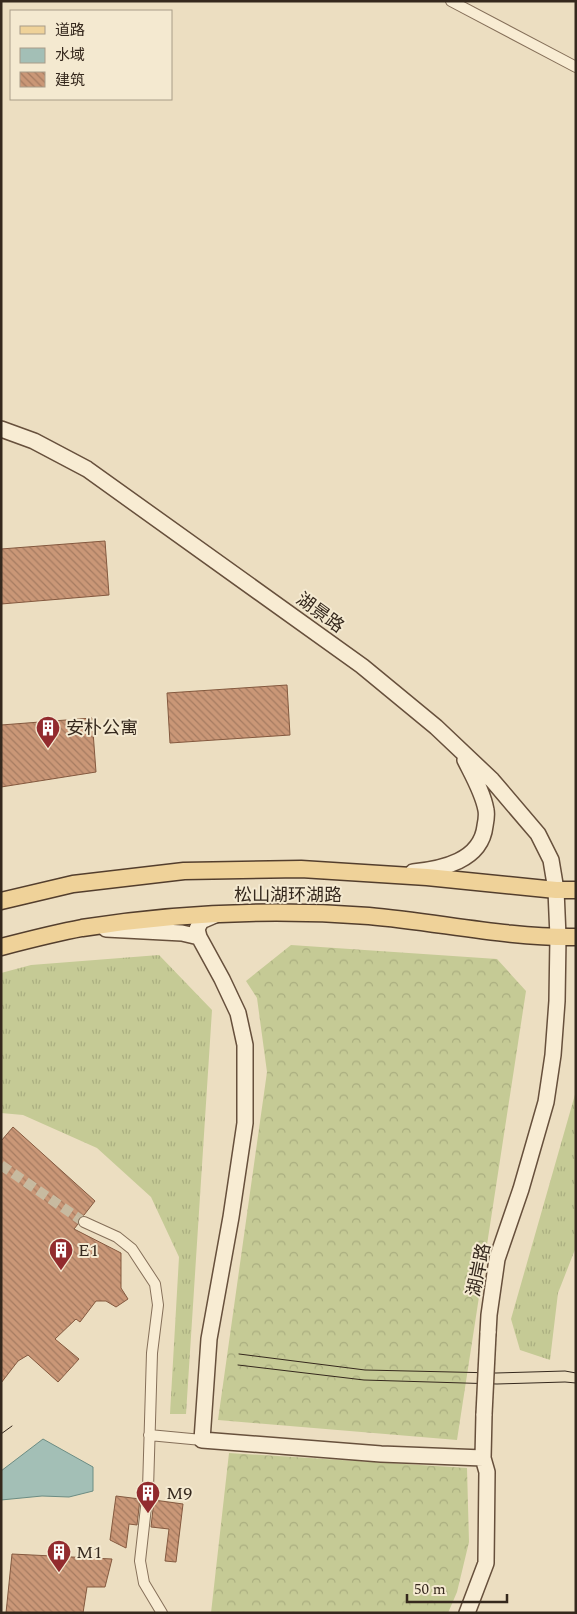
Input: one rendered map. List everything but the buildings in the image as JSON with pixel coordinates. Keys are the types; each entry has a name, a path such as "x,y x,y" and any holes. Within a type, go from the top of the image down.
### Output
{"main road":[{"name":"松山湖环湖路","path":"1,900 73,884 184,871 301,868 388,874 556,890 576,890"},
{"name":"松山湖环湖路","path":"1,946 82,928 187,915 300,913 368,916 526,935 576,936"}],"street":[{"path":"451,1 576,67"},
{"name":"湖景路","path":"1,429 34,441 87,469 362,666 436,727 492,780 538,834 550,860 556,890"},
{"path":"388,874 430,870 451,864 472,853 484,837 487,812 483,796 459,750"},
{"name":"湖岸路","path":"466,1613 486,1563 487,1472 483,1458 484,1414 489,1315 497,1260 521,1189 546,1102 553,1055 557,1001 558,937 556,890"},
{"path":"202,1440 209,1340 232,1218 245,1123 245,1045 240,1021 222,978 197,929 201,921 215,915"},
{"path":"82,928 182,933 202,942"},
{"path":"84,1222 117,1237 132,1249 155,1284 158,1305 152,1353 148,1489 140,1561 144,1583 162,1613"},
{"path":"149,1435 382,1454 483,1458"}],"green space":[{"path":"291,945 497,959 526,991 457,1440 218,1420 267,1072 257,998 246,981"},
{"path":"159,955 212,1010 186,1414 170,1414 179,1257 151,1197 97,1148 23,1115 1,1113 1,973 31,965"},
{"path":"576,1091 576,1247 558,1293 550,1360 520,1350 511,1319"},
{"path":"229,1453 467,1468 469,1542 457,1592 448,1613 211,1613"}],"water":[{"path":"43,1439 93,1467 93,1491 69,1497 42,1496 1,1500 1,1471"}],"tunnel":[{"path":"1,1165 84,1222"}],"tram line":[{"path":"239,1354 365,1370 496,1373 565,1371 576,1373"},
{"path":"238,1365 364,1380 497,1384 576,1383"},
{"path":"1,1434 12,1426"}],"place":[{"name":"安朴公寓","path":"48,749"},
{"name":"E1","path":"61,1271"},
{"name":"M9","path":"148,1514"},
{"name":"M1","path":"59,1573"}]}
